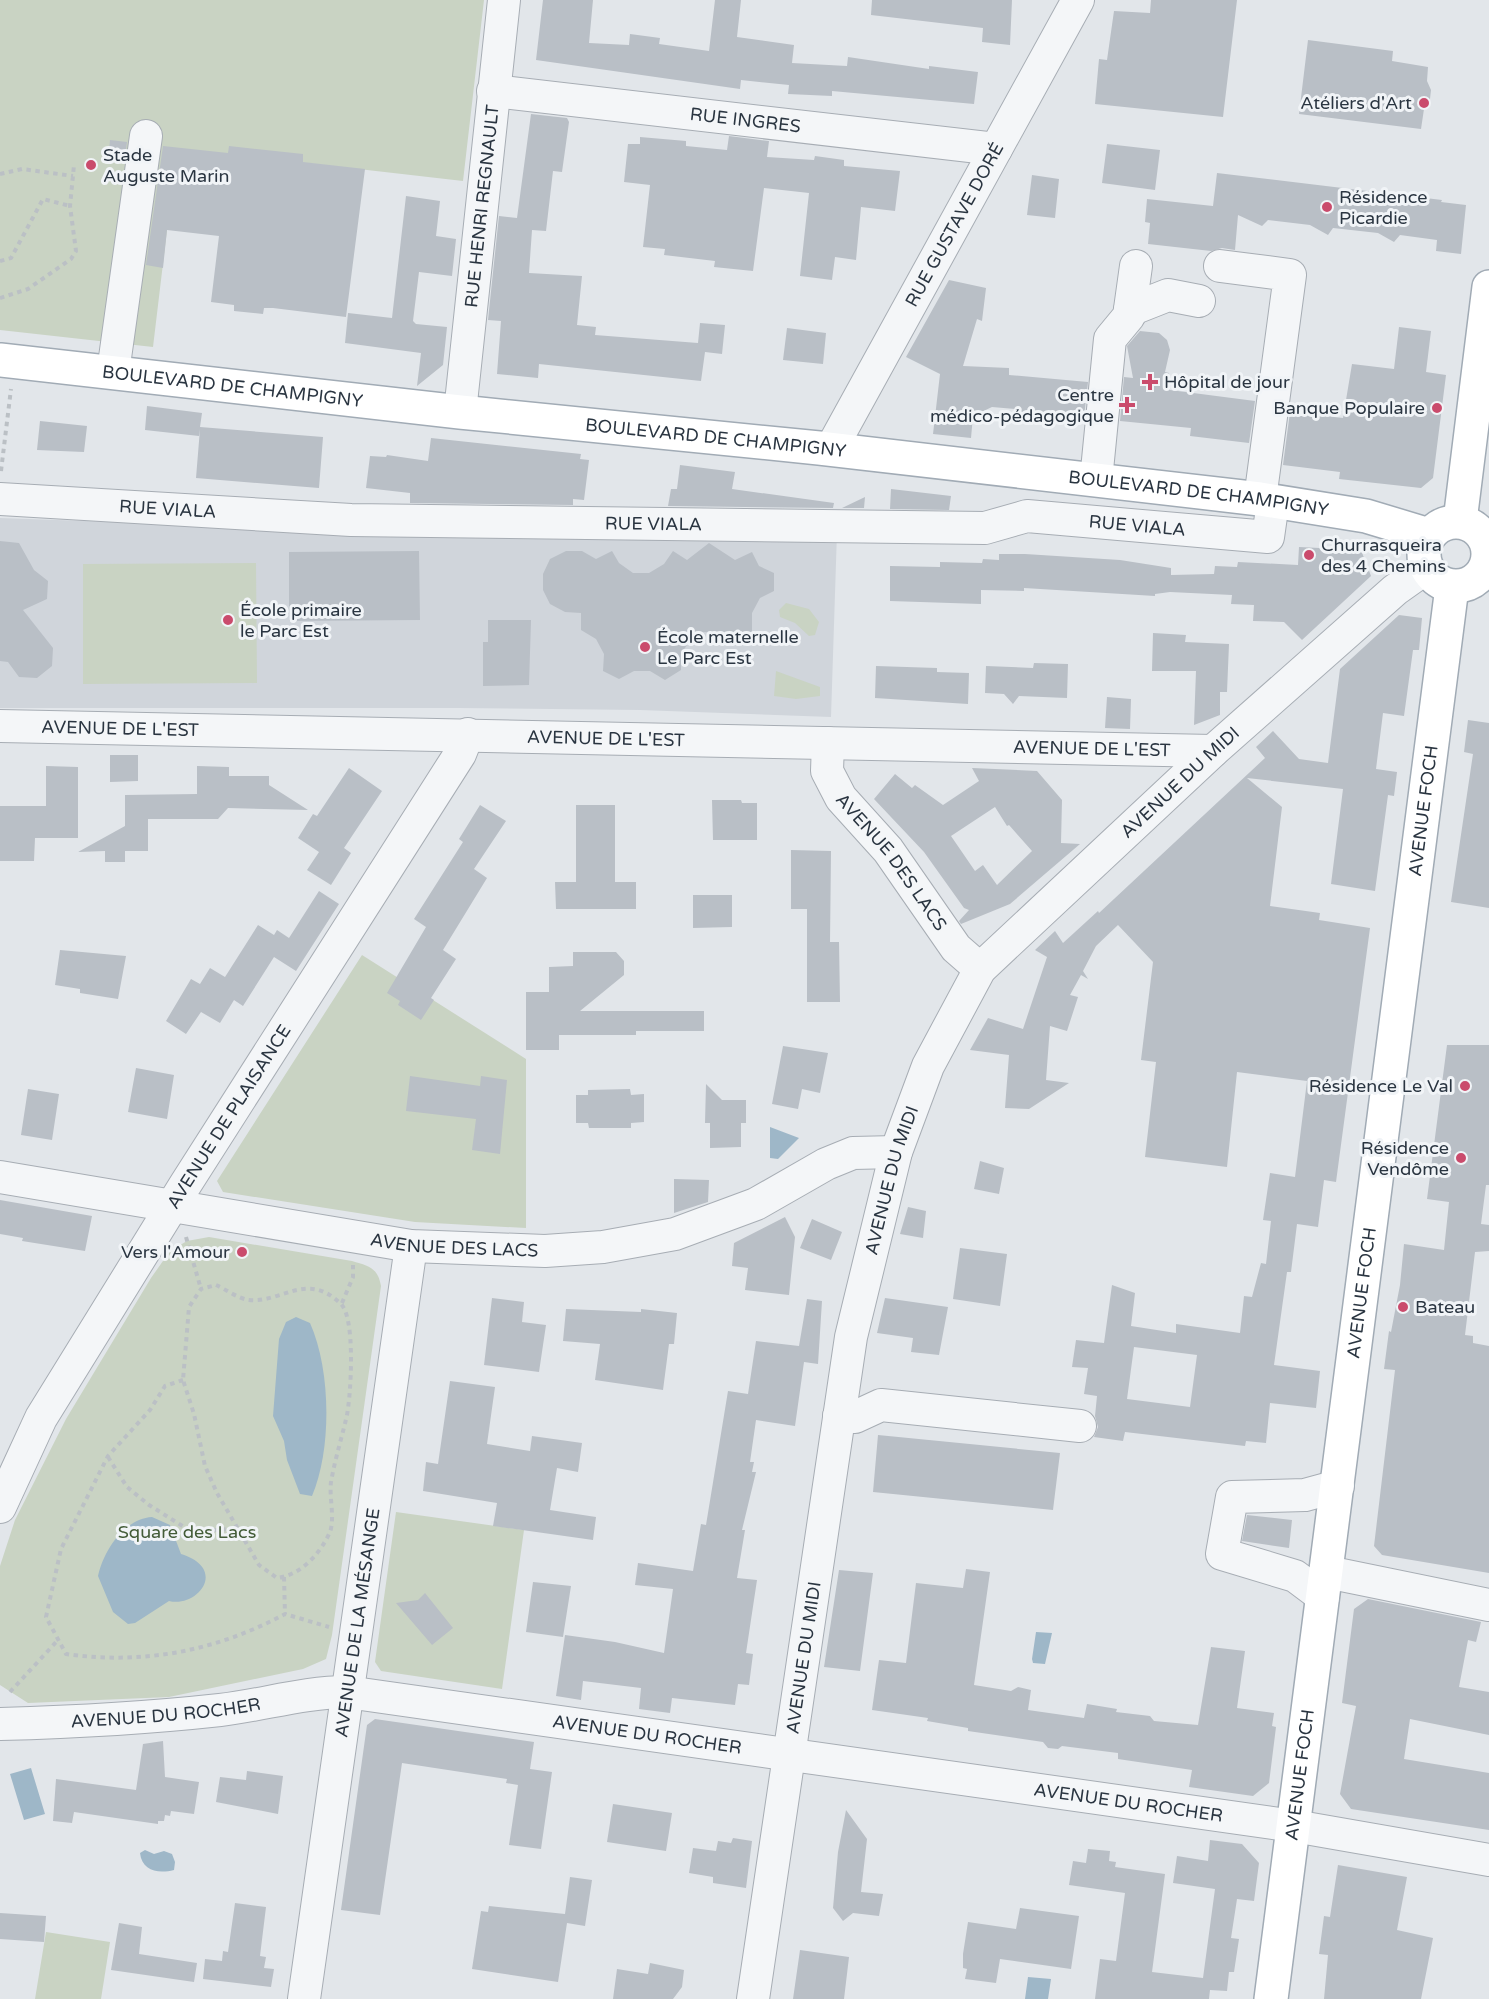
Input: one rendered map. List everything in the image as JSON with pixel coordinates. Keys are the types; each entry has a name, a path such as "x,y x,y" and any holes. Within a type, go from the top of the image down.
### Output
{"main road":[{"path":"1460,521 1489,287"},
{"name":"BOULEVARD DE CHAMPIGNY","path":"6,371 113,372 460,412 831,449 1266,501 1366,516 1429,535"},
{"path":"1460,521 1473,526 1485,538 1488,557 1487,565 1470,589 1439,583 1426,568 1423,552 1429,535 1438,526 1460,521"},
{"name":"AVENUE FOCH","path":"1271,1999 1338,1486 1470,589"}],"street":[{"name":"RUE HENRI REGNAULT","path":"460,412 504,0"},
{"name":"RUE GUSTAVE DORÉ","path":"831,449 1078,0"},
{"name":"RUE INGRES","path":"493,91 996,149"},
{"path":"113,372 146,135"},
{"path":"1096,480 1110,339 1129,316 1136,266"},
{"path":"1221,266 1290,275 1266,501"},
{"path":"1130,310 1168,295 1199,301"},
{"path":"1027,516 1031,474"},
{"name":"RUE VIALA","path":"0,499 351,520 985,528 1027,516 1268,537 1266,501"},
{"name":"AVENUE DU MIDI","path":"753,1999 851,1337 896,1152 928,1066 980,969 1213,751 1395,590 1426,568"},
{"name":"AVENUE DE L'EST","path":"0,726 1213,751"},
{"name":"AVENUE DE PLAISANCE","path":"0,1507 41,1418 178,1218 460,754 468,734"},
{"name":"AVENUE DES LACS","path":"828,743 827,771 841,798 888,850 956,948 980,969"},
{"name":"AVENUE DES LACS","path":"0,1177 178,1218 411,1246 545,1251 603,1247 675,1234 756,1204 826,1164 853,1153 896,1152"},
{"name":"AVENUE DE LA MÉSANGE","path":"304,1999 411,1246"},
{"path":"839,1416 855,1417 881,1405 1080,1426"},
{"path":"1338,1486 1305,1495 1232,1497 1222,1554 1325,1585 1489,1605"},
{"name":"AVENUE DU ROCHER","path":"0,1724 138,1719 226,1709 321,1692 347,1692 1293,1826 1489,1860"}],"path":[{"path":"0,298 28,289 71,259 75,251 70,206 74,165"},
{"path":"0,174 22,169 73,176"},
{"path":"0,261 11,258 43,199 70,206"},
{"path":"0,476 6,371"},
{"path":"178,1218 201,1289"},
{"path":"342,1303 353,1277 352,1261"},
{"path":"216,1285 248,1300 300,1288 320,1291 342,1303 349,1318 351,1350 348,1411 331,1484 330,1530 311,1560 297,1573 277,1578 259,1565 238,1531 205,1466 194,1414 183,1380 189,1307 201,1289 216,1285"},
{"path":"183,1380 165,1386 150,1410 108,1457 61,1549 46,1617 66,1654 106,1660 154,1658 251,1632 285,1614 333,1628"},
{"path":"108,1457 127,1487 149,1505 192,1532 228,1529 238,1531"},
{"path":"284,1577 285,1614"},
{"path":"10,1692 58,1640"}],"shaded area":[{"path":"0,518 341,530 618,533 619,540 669,540 671,532 837,532 831,717 640,710 458,708 0,708"}],"green space":[{"name":"Stade Auguste Marin","path":"0,0 484,0 463,181 184,149 167,230 153,347 0,330"},
{"path":"256,563 257,683 83,684 83,564"},
{"path":"786,603 809,609 819,622 815,635 809,636 795,623 780,617 779,610"},
{"path":"776,671 820,687 820,696 796,699 774,696"},
{"path":"362,955 526,1059 526,1228 415,1222 223,1192 217,1181"},
{"name":"Square des Lacs","path":"209,1237 352,1261 375,1271 380,1280 332,1635 326,1659 303,1669 169,1697 28,1703 0,1685 0,1566 15,1520 66,1419 151,1278 170,1251 187,1241"},
{"path":"396,1512 524,1530 502,1689 381,1671 375,1662"},
{"path":"46,1932 110,1942 101,1999 35,1999"}],"water":[{"path":"770,1127 799,1138 778,1159 770,1158"},
{"path":"296,1317 310,1323 322,1363 325,1386 326,1433 319,1477 312,1496 300,1494 287,1460 284,1441 273,1416 279,1339 286,1322"},
{"path":"152,1517 170,1525 181,1554 195,1561 203,1569 206,1577 204,1586 189,1599 180,1602 169,1601 135,1623 128,1624 113,1612 98,1576 110,1546 124,1530 133,1523"},
{"path":"1036,1632 1052,1633 1045,1664 1033,1663"},
{"path":"31,1768 45,1814 24,1820 10,1774"},
{"path":"145,1850 154,1854 164,1851 172,1854 175,1862 174,1870 162,1872 147,1867 140,1853"},
{"path":"1028,1977 1051,1979 1048,1999 1025,1999"}],"building":[{"path":"543,0 593,0 589,43 629,45 630,34 660,38 659,44 709,51 715,0 741,0 737,37 794,45 792,63 847,66 848,57 929,69 929,66 978,72 974,104 832,91 832,96 788,94 789,85 741,80 740,89 536,60"},
{"path":"872,0 1012,0 1010,45 982,42 983,28 871,15"},
{"path":"1151,0 1237,0 1223,117 1095,104 1099,59 1107,60 1114,11 1150,13"},
{"path":"1308,40 1393,51 1392,61 1428,67 1427,81 1431,90 1429,108 1424,109 1421,129 1299,114"},
{"path":"531,114 567,118 569,122 562,172 553,171 546,231 532,230 529,273 582,276 577,325 596,327 595,335 698,343 700,323 725,325 722,354 705,352 701,381 539,364 538,378 497,374 501,321 488,320 499,216 517,218"},
{"path":"729,136 769,141 767,157 814,160 815,156 844,160 844,166 900,171 895,211 861,207 856,260 835,257 832,280 800,276 809,193 764,188 753,271 714,267 715,261 664,255 665,249 643,247 650,185 624,182 628,144 640,144 640,137 686,141 686,146 727,150"},
{"path":"110,140 127,142 124,163 108,162"},
{"path":"1107,144 1160,150 1155,190 1102,183"},
{"path":"163,146 228,153 229,146 303,154 303,162 365,169 346,317 273,308 264,308 263,314 234,311 234,305 211,302 219,236 167,230 163,268 146,265"},
{"name":"Résidence Picardie","path":"1217,173 1442,200 1441,202 1466,205 1461,254 1436,251 1437,240 1400,235 1394,242 1378,233 1333,228 1328,235 1310,225 1268,220 1262,226 1238,215 1235,250 1222,248 1211,251 1148,244 1150,223 1145,222 1147,199 1213,206"},
{"path":"1032,175 1059,179 1055,218 1027,215"},
{"path":"406,196 440,201 436,236 456,239 452,276 419,272 413,321 416,324 447,327 443,365 417,386 421,353 345,343 348,313 392,318"},
{"path":"949,280 986,288 982,321 977,319 963,366 1009,368 1009,375 1088,382 1084,417 1030,411 1023,418 1015,409 992,407 973,416 971,438 933,434 940,374 906,357"},
{"path":"1399,327 1431,331 1426,372 1446,375 1433,478 1421,488 1339,479 1340,472 1283,465 1290,412 1343,418 1352,364 1394,369"},
{"path":"787,328 826,333 823,364 783,360"},
{"path":"1140,331 1159,333 1167,340 1170,350 1165,372 1169,373 1170,390 1255,401 1249,443 1190,436 1191,428 1120,421 1124,377 1133,378 1127,346"},
{"path":"147,406 202,413 200,427 323,437 319,488 196,478 200,429 199,436 145,430"},
{"path":"40,421 87,426 84,452 37,450"},
{"path":"431,438 581,454 580,459 589,460 584,500 573,499 573,505 410,503 410,493 366,488 370,456 386,457 387,455 428,461"},
{"path":"680,465 735,472 732,489 834,503 833,508 668,506 671,489 677,489"},
{"path":"891,489 951,496 949,510 890,509"},
{"path":"865,497 864,508 842,508"},
{"path":"0,541 19,543 34,570 48,581 47,599 23,610 53,648 52,666 37,678 19,677 8,662 0,661"},
{"path":"709,543 735,560 752,552 759,566 774,573 774,591 760,598 752,613 752,632 736,641 720,633 704,632 692,639 681,653 681,670 665,680 650,671 634,671 619,679 603,671 604,654 596,639 581,630 581,613 565,612 550,604 543,590 543,574 550,559 566,551 582,551 596,559 612,551 619,563 633,573 649,573 664,564 673,551 687,560"},
{"path":"1299,547 1361,550 1371,576 1302,640 1284,622 1253,621 1254,605 1231,604 1232,595 1170,592 1155,594 1155,596 1024,588 1024,591 981,590 981,604 890,601 890,566 940,567 940,562 982,563 983,559 999,560 999,554 1025,554 1120,560 1171,568 1171,575 1214,574 1215,566 1237,567 1238,562 1298,565"},
{"path":"419,551 420,620 289,621 289,552"},
{"path":"1399,615 1422,618 1419,650 1413,650 1404,716 1383,713 1376,769 1397,772 1394,796 1388,795 1375,891 1331,884 1343,789 1247,778 1282,807 1270,906 1320,913 1319,920 1370,928 1336,1182 1324,1180 1318,1227 1297,1224 1291,1272 1287,1272 1274,1365 1320,1371 1316,1408 1270,1403 1266,1443 1246,1441 1245,1446 1125,1432 1123,1441 1094,1437 1098,1427 1095,1416 1097,1396 1084,1394 1088,1368 1072,1367 1076,1340 1104,1343 1112,1285 1135,1293 1131,1326 1176,1333 1176,1324 1240,1333 1244,1296 1252,1297 1261,1263 1266,1264 1271,1221 1263,1220 1270,1173 1295,1177 1307,1081 1237,1072 1227,1167 1145,1157 1156,1062 1141,1060 1153,962 1118,925 1096,946 1083,971 1088,979 1081,975 1070,995 1078,997 1067,1031 1050,1026 1046,1080 1069,1083 1029,1109 1005,1108 1009,1055 970,1050 988,1018 1023,1029 1047,957 1035,950 1055,931 1063,943 1098,911 1099,913 1265,758 1256,747 1273,731 1299,759 1328,763 1340,669","holes":["1134,1347 1197,1355 1190,1407 1127,1399"]},
{"path":"488,620 531,620 529,685 483,686 483,642 488,642"},
{"path":"1153,633 1186,635 1185,642 1229,644 1227,692 1220,692 1220,715 1194,725 1196,671 1152,671"},
{"path":"1034,663 1068,664 1067,698 1019,696 1013,704 1004,694 985,693 986,666 1033,668"},
{"path":"876,666 937,668 937,672 969,673 968,704 875,698"},
{"path":"1107,697 1131,699 1130,729 1105,728"},
{"path":"1468,720 1489,723 1489,908 1451,902 1473,754 1464,752"},
{"path":"110,755 138,755 138,781 110,782"},
{"path":"46,766 78,767 78,838 35,838 34,861 0,861 0,806 46,806"},
{"path":"197,766 229,767 229,776 269,776 269,785 308,810 228,808 218,819 148,819 148,851 125,851 125,862 105,862 105,851 78,852 125,826 125,795 197,794"},
{"path":"349,768 382,791 344,848 351,853 331,885 307,870 319,852 298,838 313,814 317,816"},
{"path":"972,768 1037,771 1062,800 1061,843 1080,844 1010,904 961,924 959,921 969,910 964,908 924,852 874,799 895,774 912,788 915,785 943,805 979,781","holes":["995,807 1007,826 1009,825 1032,851 997,885 983,865 975,871 951,836"]},
{"path":"712,800 741,800 742,803 757,803 757,840 713,840"},
{"path":"480,805 506,821 474,869 487,878 443,950 456,959 431,998 434,1000 421,1020 398,1005 400,1001 387,993 426,927 414,919 463,842 459,839"},
{"path":"576,805 615,805 615,882 636,882 636,909 556,909 555,882 576,882"},
{"path":"791,850 831,851 830,942 839,942 840,1002 807,1002 807,909 791,909"},
{"path":"319,891 339,904 296,971 274,957 243,1006 234,1000 220,1023 201,1012 186,1034 166,1021 191,979 200,984 210,968 225,977 258,925 274,935 277,930 289,938"},
{"path":"693,895 732,895 732,927 693,928"},
{"path":"60,950 126,956 118,999 80,993 80,989 55,985"},
{"path":"573,952 616,952 624,961 624,975 580,1011 704,1011 704,1031 636,1031 636,1035 559,1035 559,1050 526,1050 526,992 549,992 549,967 573,966"},
{"path":"1447,1045 1489,1045 1489,1185 1486,1185 1481,1224 1489,1225 1489,1251 1475,1252 1465,1335 1473,1336 1473,1343 1489,1346 1489,1573 1382,1555 1374,1546 1395,1370 1384,1369 1389,1331 1391,1332 1400,1285 1404,1244 1444,1250 1449,1202 1427,1199"},
{"path":"783,1046 828,1053 820,1093 802,1089 798,1109 772,1104"},
{"path":"136,1068 174,1075 167,1119 128,1112"},
{"path":"410,1076 480,1086 481,1076 507,1080 500,1154 472,1150 476,1119 406,1111"},
{"path":"706,1084 722,1100 746,1100 746,1123 741,1123 741,1147 710,1148 710,1123 705,1123"},
{"path":"28,1089 59,1094 52,1140 21,1135"},
{"path":"630,1089 631,1095 644,1094 644,1122 631,1123 631,1128 589,1128 588,1123 576,1123 576,1095 588,1095 588,1090"},
{"path":"980,1161 1004,1168 999,1194 974,1189"},
{"path":"674,1179 709,1180 708,1202 674,1213"},
{"path":"0,1200 92,1216 85,1251 22,1241 23,1238 0,1234"},
{"path":"908,1207 926,1211 923,1238 900,1234"},
{"path":"785,1217 795,1237 789,1295 745,1290 748,1268 732,1266 734,1243"},
{"path":"812,1219 842,1232 831,1260 800,1248"},
{"path":"960,1248 1007,1254 1000,1306 953,1299"},
{"path":"492,1298 524,1302 522,1322 546,1325 539,1372 484,1365"},
{"path":"885,1298 948,1307 939,1355 911,1352 913,1338 877,1333"},
{"path":"807,1299 822,1301 818,1364 804,1362 795,1426 756,1420 750,1462 754,1462 752,1472 756,1472 742,1530 745,1530 737,1578 757,1580 746,1653 753,1654 749,1685 738,1684 735,1705 672,1698 670,1713 639,1709 641,1688 583,1681 581,1700 556,1696 565,1635 615,1642 664,1653 673,1589 635,1585 638,1563 693,1571 701,1524 706,1525 728,1391 748,1394 756,1341 799,1346"},
{"path":"566,1309 641,1312 641,1309 677,1313 674,1344 669,1344 663,1390 595,1380 600,1344 563,1341"},
{"path":"450,1381 495,1387 487,1444 530,1451 532,1436 582,1443 578,1472 557,1468 550,1510 596,1517 593,1540 493,1526 497,1503 423,1491 426,1462 438,1464"},
{"path":"878,1435 1060,1453 1053,1510 873,1492"},
{"path":"1247,1515 1292,1520 1289,1548 1242,1541"},
{"path":"966,1569 990,1572 974,1685 1011,1691 1018,1687 1031,1690 1028,1710 1084,1718 1087,1704 1117,1709 1116,1712 1150,1716 1154,1721 1198,1725 1211,1647 1245,1651 1237,1708 1274,1713 1272,1726 1276,1727 1269,1783 1253,1796 1189,1787 1192,1770 1118,1759 1118,1753 1062,1746 1058,1749 1048,1748 1043,1742 968,1731 968,1728 927,1721 928,1718 872,1710 879,1660 906,1663 916,1583 963,1588"},
{"path":"839,1570 873,1573 860,1671 824,1667"},
{"path":"533,1582 571,1586 563,1637 526,1632"},
{"path":"425,1593 453,1628 432,1645 396,1603 418,1600"},
{"path":"1368,1599 1481,1622 1476,1642 1468,1640 1459,1687 1489,1692 1489,1735 1410,1719 1404,1759 1489,1773 1489,1830 1351,1809 1340,1794 1356,1706 1342,1703 1354,1609"},
{"path":"375,1719 534,1742 530,1769 552,1772 541,1849 509,1845 518,1785 506,1783 507,1779 402,1763 380,1915 341,1910 367,1725"},
{"path":"163,1741 165,1777 199,1782 194,1814 171,1811 170,1816 165,1815 164,1821 158,1821 158,1824 74,1812 72,1823 53,1821 56,1779 136,1790 143,1744"},
{"path":"247,1771 283,1776 278,1814 216,1802 220,1777 246,1780"},
{"path":"613,1804 672,1813 666,1851 607,1842"},
{"path":"846,1810 867,1839 861,1892 883,1894 879,1916 853,1913 843,1921 833,1908 838,1852"},
{"path":"733,1838 752,1841 746,1888 713,1883 713,1877 689,1873 693,1848 716,1851 718,1841 731,1843"},
{"path":"1210,1840 1242,1844 1259,1863 1254,1901 1237,1899 1231,1938 1239,1939 1234,1972 1229,1972 1227,1991 1210,1990 1209,1999 1095,1999 1100,1959 1116,1961 1125,1893 1069,1885 1073,1861 1086,1863 1088,1849 1110,1851 1109,1861 1116,1862 1115,1867 1165,1874 1152,1972 1203,1978 1215,1889 1173,1883 1177,1856 1208,1861"},
{"path":"1338,1865 1407,1877 1397,1930 1433,1938 1421,1999 1324,1999 1328,1955 1319,1954 1324,1916 1330,1917"},
{"path":"570,1877 592,1880 585,1926 567,1923 558,1982 472,1969 481,1911 488,1912 489,1906 565,1914"},
{"path":"235,1903 266,1907 260,1956 266,1957 264,1968 274,1969 271,1987 203,1979 205,1959 222,1961 223,1951 228,1952"},
{"path":"1020,1908 1079,1916 1071,1969 1000,1959 996,1983 965,1979 967,1969 963,1968 963,1954 968,1922 1016,1929"},
{"path":"0,1913 46,1916 44,1942 0,1939"},
{"path":"119,1923 142,1927 139,1954 197,1963 194,1982 111,1970"},
{"path":"800,1950 849,1957 844,1999 793,1999"},
{"path":"650,1963 684,1970 682,1987 673,1999 613,1999 617,1969 648,1974"}],"place":[{"name":"Atéliers d'Art","path":"1424,103"},
{"name":"Stade Auguste Marin","path":"91,165"},
{"name":"Résidence Picardie","path":"1327,207"},
{"name":"Hôpital de jour","path":"1150,382"},
{"name":"Centre médico-pédagogique","path":"1127,405"},
{"name":"Banque Populaire","path":"1437,408"},
{"name":"Churrasqueira des 4 Chemins","path":"1309,555"},
{"name":"École primaire le Parc Est","path":"228,620"},
{"name":"École maternelle Le Parc Est","path":"645,647"},
{"name":"Résidence Le Val","path":"1465,1086"},
{"name":"Résidence Vendôme","path":"1461,1158"},
{"name":"Vers l'Amour","path":"242,1252"},
{"name":"Bateau","path":"1403,1307"}]}
